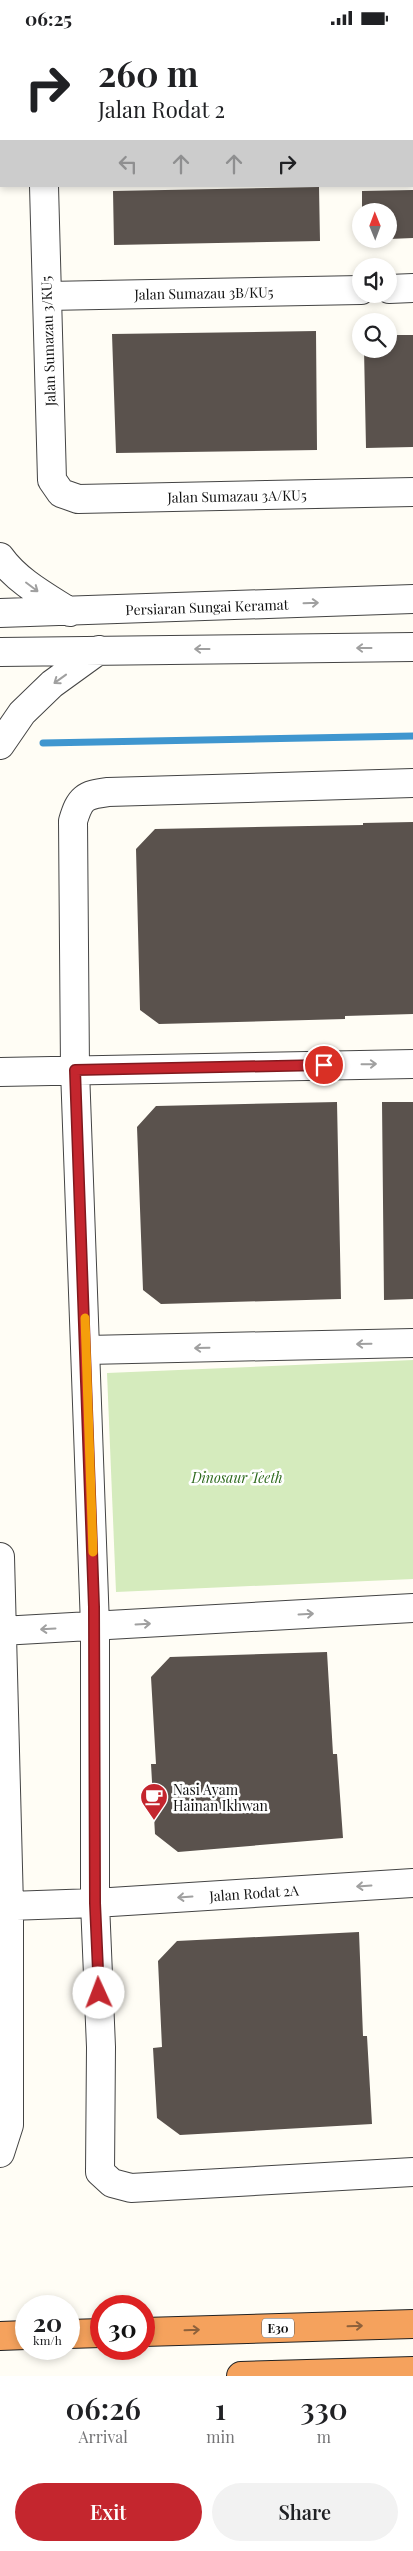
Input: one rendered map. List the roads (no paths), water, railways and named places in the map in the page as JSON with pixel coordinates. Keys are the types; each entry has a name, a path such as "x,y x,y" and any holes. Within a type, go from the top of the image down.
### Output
{"highway":[{"name":"E30","path":"155,2332 413,2324"},
{"path":"0,2336 15,2335"},
{"path":"241,2376 413,2371"}],"street":[{"name":"Jalan Sumazau 3/KU5","path":"44,187 52,480 61,493"},
{"path":"397,289 413,289"},
{"name":"Jalan Sumazau 3B/KU5","path":"47,296 352,290"},
{"name":"Jalan Sumazau 3A/KU5","path":"61,493 78,499 413,492"},
{"path":"0,557 8,568 35,590 70,611"},
{"name":"Persiaran Sungai Keramat","path":"0,613 413,599"},
{"path":"0,653 99,650 413,647"},
{"path":"0,745 22,713 52,685 99,650"},
{"path":"413,783 89,794 78,803 73,821 75,1070 87,1350 95,1626 95,1903 101,2047 100,2172 105,2178 120,2186 131,2188 413,2172"},
{"path":"0,1072 413,1063"},
{"path":"87,1350 413,1343"},
{"path":"0,1557 9,1905 9,2125 0,2153"},
{"path":"1,1631 413,1608"},
{"name":"Jalan Rodat 2A","path":"9,1905 95,1903 413,1883"}],"waterway":[{"path":"43,743 413,736"}],"place":[{"name":"Nasi Ayam Hainan Ikhwan","path":"154,1821"}],"park label":[{"name":"Dinosaur Teeth","path":"237,1477"}]}
